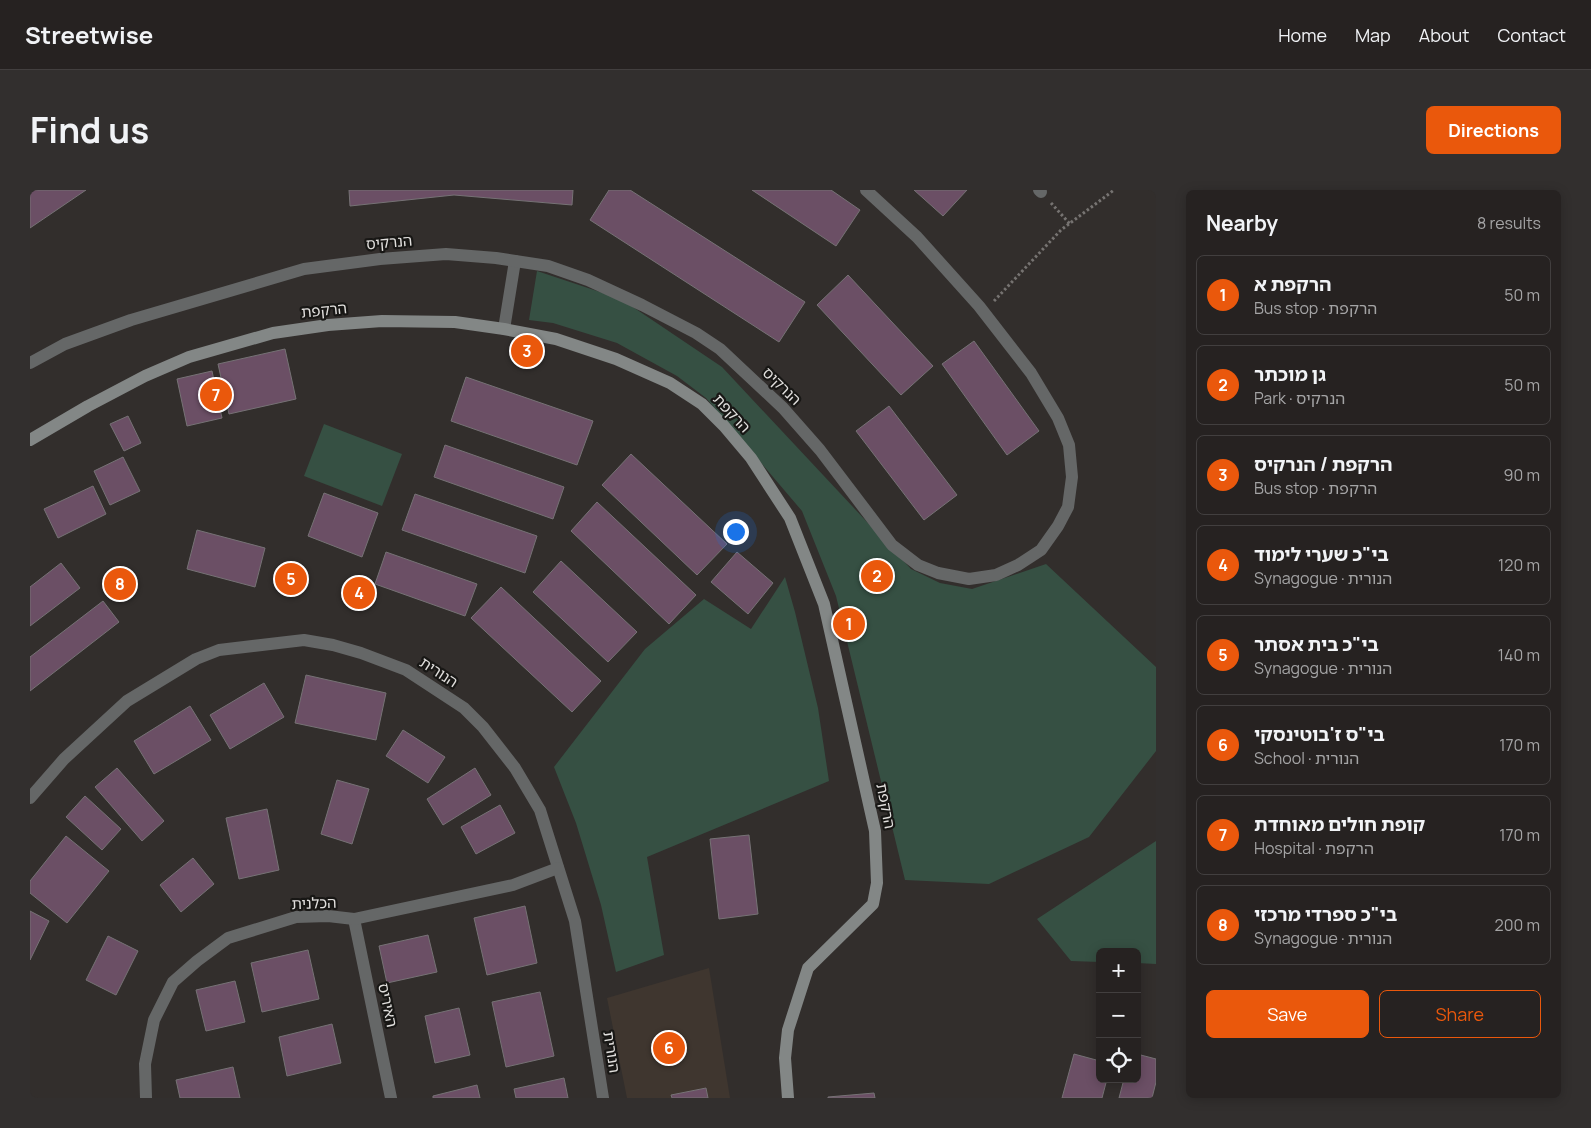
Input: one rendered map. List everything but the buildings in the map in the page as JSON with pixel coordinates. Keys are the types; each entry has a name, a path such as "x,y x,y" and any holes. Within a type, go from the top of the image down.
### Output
{"street":[{"name":"הנרקיס","path":"30,363 65,344 131,320 304,269 380,259 446,254 548,266 588,280 642,305 720,349 783,408 820,450 892,545 918,565 938,573 968,579 996,574 1018,565 1041,550 1058,526 1068,507 1072,477 1069,445 1058,418 1031,374 984,312 917,237 866,190"},
{"path":"504,329 515,261"},
{"name":"הרקפת","path":"30,440 88,406 145,376 188,357 273,333 328,325 382,321 455,322 556,339 616,359 670,383 702,404 724,426 751,458 790,518 824,604 875,831 878,883 873,904 808,968 788,1030 785,1058 788,1098"},
{"name":"הנורית","path":"30,798 64,759 127,701 196,659 219,650 304,640 333,645 361,653 406,670 464,708 483,727 516,768 540,810 575,921 603,1098"},
{"name":"הכלנית","path":"146,1098 145,1064 154,1020 173,982 196,961 228,938 296,917 328,916 354,919 513,885 558,868"},
{"name":"האיריס","path":"354,919 391,1098"}],"path":[{"path":"984,312 1061,230 1114,190"},
{"path":"1040,191 1070,224"}],"shaded area":[{"path":"709,968 730,1098 627,1098 607,998"}],"green space":[{"path":"537,271 621,299 722,367 911,569 940,583 972,589 1046,564 1156,667 1156,751 1089,837 989,884 905,880 836,596 802,511 706,398 677,376 617,343 553,323 529,320"},
{"path":"324,424 402,454 382,506 304,476"},
{"path":"785,577 818,708 829,781 647,857 664,955 616,972 601,905 576,823 554,767 645,649 704,599 751,629"},
{"path":"1156,841 1156,964 1141,963 1141,948 1096,948 1096,962 1071,961 1037,919"}],"place":[{"name":"הרקפת / הנרקיס","path":"527,351"},
{"name":"קופת חולים מאוחדת","path":"216,395"},
{"name":"גן מוכתר","path":"877,576"},
{"name":"בי\"כ בית אסתר","path":"291,579"},
{"name":"בי\"כ ספרדי מרכזי","path":"120,584"},
{"name":"בי\"כ שערי לימוד","path":"359,593"},
{"name":"הרקפת א","path":"849,624"},
{"name":"בי\"ס ז'בוטינסקי","path":"669,1048"}]}
